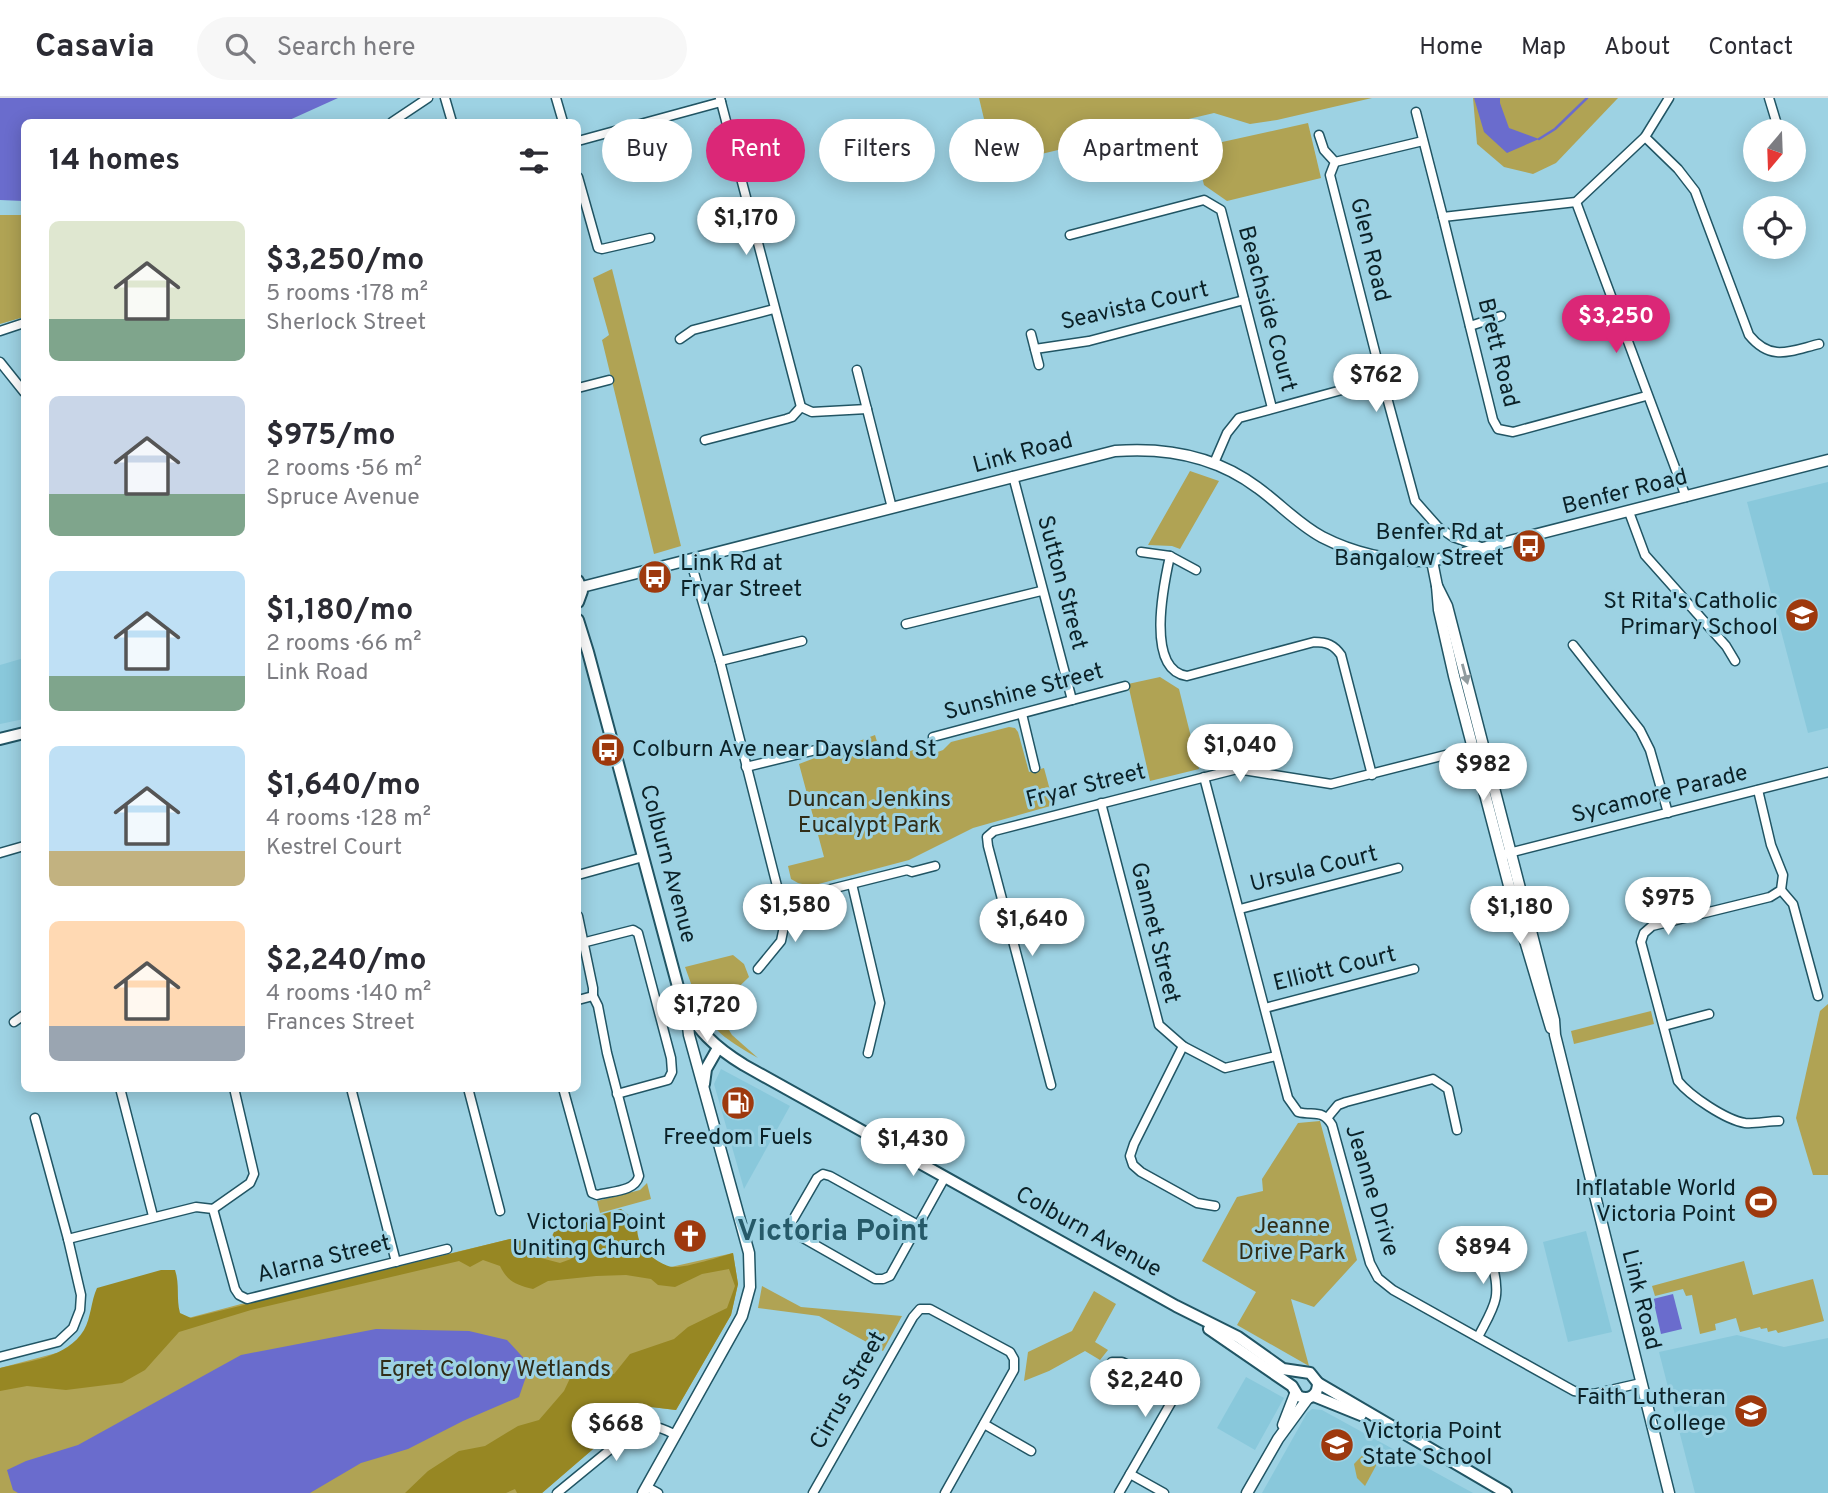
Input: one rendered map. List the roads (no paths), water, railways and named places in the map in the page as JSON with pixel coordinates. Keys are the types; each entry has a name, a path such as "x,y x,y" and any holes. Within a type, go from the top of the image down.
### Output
{"main road":[{"name":"Colburn Avenue","path":"581,631 681,998 703,1034 718,1048 1176,1306 1238,1337 1283,1369 1310,1373 1318,1383 1506,1493"},
{"path":"0,739 21,734"},
{"path":"704,1084 706,1069 718,1048"},
{"name":"Colburn Avenue","path":"1176,1306 1294,1390 1301,1398 1311,1397 1387,1425"},
{"path":"1294,1390 1294,1378 1301,1373"},
{"path":"1311,1397 1318,1390 1318,1383"}],"street":[{"path":"396,119 428,98"},
{"path":"445,98 451,119"},
{"path":"556,98 562,119"},
{"path":"1443,218 1576,202 1645,137 1669,98"},
{"path":"1769,98 1775,119"},
{"path":"581,140 720,100 801,407"},
{"name":"Brett Road","path":"1416,112 1493,420 1498,429 1513,432 1646,396"},
{"path":"1319,135 1324,150 1335,162 1423,141"},
{"path":"1645,137 1678,169 1695,191 1749,335 1758,346 1771,353 1782,353 1819,344"},
{"name":"Glen Road","path":"1335,162 1330,175 1415,501 1438,527 1453,537 1481,547"},
{"path":"581,189 596,247 600,249 650,238"},
{"name":"Beachside Court","path":"1070,235 1204,200 1221,210 1272,408"},
{"path":"1576,202 1646,396 1686,497"},
{"name":"Seavista Court","path":"1035,349 1089,341 1244,300"},
{"path":"680,339 694,330 774,309"},
{"path":"1470,326 1501,316"},
{"path":"0,331 21,324"},
{"path":"1031,334 1039,365"},
{"path":"0,362 21,388"},
{"path":"857,370 892,508"},
{"path":"1214,463 1227,433 1239,418 1382,379"},
{"path":"581,387 609,380"},
{"path":"801,407 812,412 867,409"},
{"path":"705,440 792,417 801,407"},
{"name":"Link Road","path":"581,584 690,559 1091,456 1136,449 1185,454 1214,463 1245,478 1299,522 1344,547 1405,562 1432,561 1439,610 1554,1020 1555,1035 1670,1493"},
{"name":"Benfer Road","path":"1432,561 1828,460"},
{"name":"Sutton Street","path":"1013,476 1041,591 1072,700"},
{"path":"1629,512 1645,555 1726,646 1735,661"},
{"path":"1141,552 1170,556 1196,570"},
{"path":"1170,556 1159,624 1171,670 1187,676 1314,642 1324,642 1335,647 1341,655 1372,775"},
{"path":"690,559 720,661 777,886 781,892 790,897 799,897 906,870 912,872 935,866"},
{"path":"906,624 1041,591"},
{"path":"720,661 802,641"},
{"path":"1573,645 1640,730 1650,750 1668,813"},
{"name":"Sunshine Street","path":"933,737 1125,687"},
{"path":"1022,714 1035,768"},
{"path":"746,766 828,747"},
{"name":"Fryar Street","path":"1051,1085 987,837 994,831 1237,769 1331,785 1478,747"},
{"name":"Sycamore Parade","path":"1507,854 1828,772"},
{"name":"Jeanne Drive","path":"1204,777 1276,1056 1292,1107 1298,1112 1317,1112 1328,1117 1367,1256 1378,1278 1393,1290 1574,1391 1593,1394 1641,1383"},
{"path":"1758,790 1771,845 1783,875 1781,890 1770,897 1652,926 1644,933 1641,942 1678,1081 1687,1093 1734,1120 1746,1123 1779,1121"},
{"name":"Gannet Street","path":"1101,803 1159,1025 1182,1046 1225,1068 1276,1056"},
{"path":"0,853 21,847"},
{"path":"581,874 643,857"},
{"name":"Ursula Court","path":"1240,909 1398,868"},
{"path":"852,884 880,1003 868,1053"},
{"path":"1781,890 1794,904 1818,996"},
{"path":"758,969 781,941 790,897"},
{"path":"582,943 633,930 638,933 671,1058 672,1072 668,1080 617,1094"},
{"path":"564,1092 592,1194 597,1195 637,1183 639,1177 598,1006 593,996 581,936"},
{"name":"Elliott Court","path":"1265,1008 1414,970"},
{"path":"581,999 593,996"},
{"path":"658,1493 645,1490 742,1316 750,1287 748,1253 689,1035 686,1009"},
{"path":"1664,1026 1709,1014"},
{"path":"14,1022 21,1017"},
{"path":"1182,1046 1130,1156 1133,1165 1141,1172 1197,1203 1215,1206"},
{"path":"1328,1117 1338,1105 1346,1102 1433,1079 1448,1089 1457,1130"},
{"path":"121,1092 153,1216"},
{"path":"68,1239 196,1207 214,1209 250,1183 254,1174 235,1092"},
{"path":"352,1092 396,1262"},
{"path":"469,1092 500,1212"},
{"path":"0,1357 58,1342 73,1328 80,1310 81,1296 68,1239 35,1118"},
{"path":"918,1224 823,1174 817,1178 791,1223 796,1234 875,1279 883,1279 890,1276 945,1177"},
{"name":"Alarna Street","path":"214,1209 235,1289 239,1295 247,1298 447,1249"},
{"path":"1478,1233 1486,1243 1498,1283 1495,1305 1478,1337"},
{"name":"Cirrus Street","path":"813,1493 909,1324 920,1310 930,1309 1010,1352 1014,1359 1014,1370 984,1424"},
{"path":"1112,1362 1122,1362 1172,1387 1176,1394 1119,1493"},
{"path":"1278,1439 1294,1390"},
{"path":"1247,1493 1278,1439 1311,1397"},
{"path":"945,1493 984,1424 1031,1451"},
{"path":"557,1493 635,1429 654,1425 676,1435"},
{"path":"1130,1474 1164,1493"}],"waterway":[{"path":"1539,139 1555,129 1587,98"}],"place":[{"name":"Benfer Rd at Bangalow Street","path":"1529,546"},
{"name":"Link Rd at Fryar Street","path":"655,577"},
{"name":"St Rita's Catholic Primary School","path":"1802,615"},
{"name":"Colburn Ave near Daysland St","path":"608,750"},
{"name":"Freedom Fuels","path":"738,1103"},
{"name":"Inflatable World Victoria Point","path":"1761,1202"},
{"name":"Victoria Point Uniting Church","path":"690,1236"},
{"name":"Faith Lutheran College","path":"1751,1411"},
{"name":"Victoria Point State School","path":"1337,1445"}],"district":[{"name":"Victoria Point","path":"833,1232"}],"park label":[{"name":"Duncan Jenkins Eucalypt Park","path":"869,813"},
{"name":"Jeanne Drive Park","path":"1292,1240"},
{"name":"Egret Colony Wetlands","path":"495,1370"}]}
